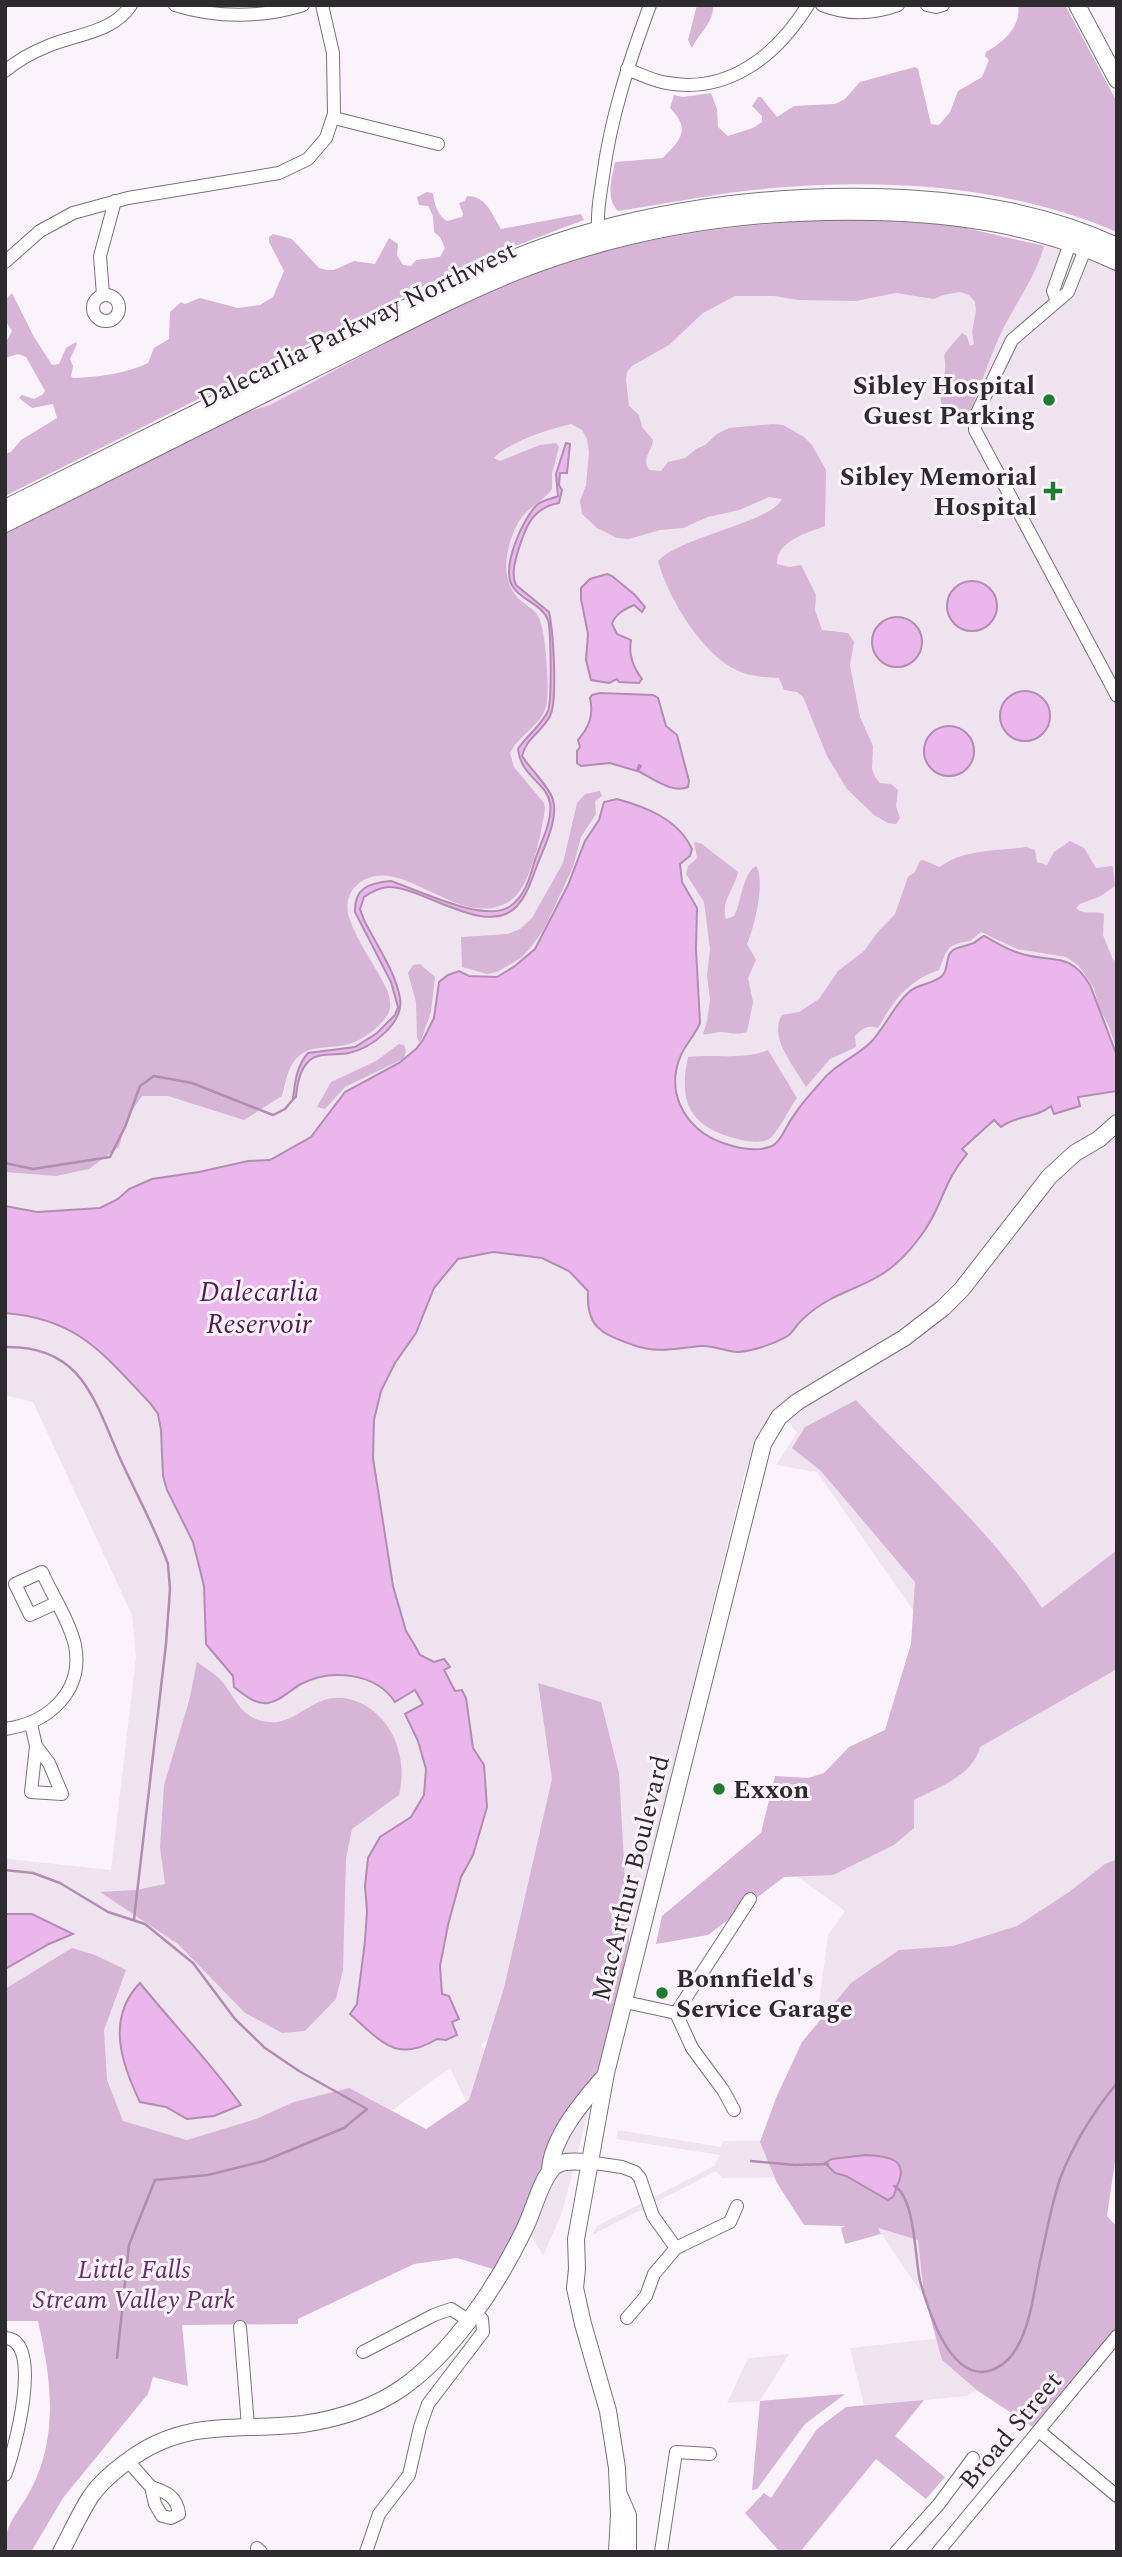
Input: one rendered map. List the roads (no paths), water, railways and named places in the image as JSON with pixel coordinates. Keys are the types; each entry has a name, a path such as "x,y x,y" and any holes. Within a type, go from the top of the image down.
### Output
{"main road":[{"path":"1077,5 1117,80"},
{"name":"Dalecarlia Parkway Northwest","path":"5,524 473,290 599,237 662,215 793,198 910,198 986,205 1036,216 1089,241 1117,246"},
{"name":"Dalecarlia Parkway Northwest","path":"5,508 459,281 532,251 599,237"},
{"name":"Dalecarlia Parkway Northwest","path":"1089,241 1117,262"},
{"path":"1099,1139 1117,1123"},
{"path":"1099,1139 1117,1132"},
{"name":"MacArthur Boulevard","path":"617,2552 617,2468 608,2411 575,2288 576,2239 606,2075 764,1444 779,1416 797,1402 904,1338 943,1308 962,1289 1049,1177 1075,1153 1099,1139"},
{"path":"61,2552 92,2495 108,2476 138,2452 165,2438 204,2429 302,2424 344,2415 375,2403 418,2375 441,2353 471,2316 511,2256 550,2170 551,2157 578,2105 606,2075"},
{"path":"550,2170 563,2162 588,2162"}],"street":[{"path":"5,71 28,55 48,46 110,25 122,17 131,5"},
{"path":"175,5 199,11 238,14 279,11 303,5"},
{"path":"5,262 28,240 74,213 115,201 284,172 299,165 319,148 334,118 332,53 322,5"},
{"path":"599,237 599,202 610,130 627,69 650,5"},
{"path":"627,69 676,85 702,85 726,79 743,72 765,56 790,31 808,5"},
{"path":"822,5 859,12 877,11 898,5"},
{"path":"927,5 943,5"},
{"path":"334,118 438,144"},
{"path":"103,295 100,256 115,201"},
{"path":"1057,301 1053,290 1073,235"},
{"path":"1089,241 1068,292 1012,340 975,417 975,430 1117,696"},
{"path":"5,1729 31,1724 43,1718 61,1703 73,1681 76,1668 75,1646 56,1603"},
{"path":"31,1724 36,1746"},
{"path":"676,2013 750,1899"},
{"path":"625,2002 676,2013"},
{"path":"676,2013 692,2048 723,2090 734,2110"},
{"path":"588,2162 622,2167 635,2172 640,2178 653,2216 676,2248"},
{"path":"627,2318 646,2296 654,2274 676,2248 730,2222 737,2206"},
{"path":"363,2352 451,2309 482,2319 483,2332 428,2404 409,2475 379,2514 366,2552"},
{"path":"240,2328 247,2426"},
{"name":"Broad Street","path":"938,2552 1117,2336"},
{"path":"5,2338 11,2338 22,2346 25,2360 22,2413 5,2475"},
{"path":"1039,2431 1117,2496"},
{"path":"661,2552 676,2452 710,2454"},
{"name":"Broad Street","path":"897,2552 974,2458"},
{"path":"128,2461 151,2487"},
{"path":"618,2488 630,2515 630,2552"}],"water":[{"path":"566,443 570,444 567,473 560,473 559,485 562,490 559,503 542,510 531,521 514,568 516,585 549,612 554,665 554,696 550,716 527,744 522,756 548,790 554,803 548,839 529,886 517,906 504,915 489,917 454,909 402,889 388,887 375,890 364,897 360,909 364,920 398,988 400,1008 397,1017 384,1033 367,1046 349,1053 322,1055 308,1062 302,1070 296,1097 293,1099 295,1081 308,1053 355,1047 377,1033 395,1015 398,1007 391,982 355,912 357,897 364,888 391,881 468,908 498,911 515,903 526,886 546,832 550,803 544,790 524,766 518,749 548,711 551,680 550,637 548,620 537,606 513,587 509,568 520,531 532,511 540,503 558,496 556,474"},
{"path":"607,574 635,595 645,607 642,612 634,605 627,608 612,624 617,634 631,640 632,661 642,679 639,683 619,682 617,679 609,683 591,680 586,660 588,634 581,588 590,579"},
{"path":"972,581 990,588 997,606 990,624 972,631 954,624 947,606 954,588"},
{"path":"897,617 915,624 922,642 915,660 897,667 879,660 872,642 879,624"},
{"path":"1025,691 1043,698 1050,716 1043,734 1025,741 1007,734 1000,716 1007,698"},
{"path":"600,693 653,695 658,698 666,726 677,735 689,781 688,787 682,789 663,784 638,771 641,766 639,765 637,771 610,763 581,766 577,763 577,751 580,747 578,740 591,715 590,698"},
{"path":"949,726 967,733 974,751 967,769 949,776 931,769 924,751 931,733"},
{"name":"Dalecarlia Reservoir","path":"617,799 650,810 670,822 692,849 690,856 680,864 682,882 697,908 700,1023 681,1055 675,1085 684,1112 704,1133 722,1143 743,1148 774,1145 820,1083 831,1071 870,1043 903,998 913,989 942,976 953,950 984,936 1019,953 1067,962 1082,974 1090,985 1117,1056 1117,1091 1078,1097 1080,1106 1054,1114 1051,1106 1001,1127 994,1120 962,1149 967,1154 953,1174 927,1227 901,1259 877,1277 819,1306 789,1335 758,1348 738,1352 706,1346 659,1350 622,1341 604,1332 593,1321 588,1291 569,1271 542,1258 493,1252 458,1259 434,1288 416,1333 395,1363 381,1391 374,1420 373,1458 393,1586 406,1631 420,1655 434,1662 444,1659 450,1667 444,1670 455,1691 462,1690 466,1698 473,1748 484,1765 487,1807 473,1855 461,1877 440,1966 442,1994 449,1996 459,2019 452,2022 457,2035 446,2040 437,2039 423,2046 400,2049 380,2040 350,2014 357,2004 365,1941 368,1858 380,1837 411,1817 424,1795 426,1769 418,1741 405,1714 423,1704 415,1690 395,1702 377,1685 352,1676 313,1679 268,1703 254,1701 234,1687 233,1676 206,1644 204,1586 193,1542 167,1490 163,1476 158,1414 118,1369 88,1342 52,1323 5,1313 5,1206 37,1212 100,1208 118,1199 129,1189 152,1179 248,1161 270,1160 311,1137 345,1092 399,1063 416,1049 434,1018 439,982 459,971 469,976 497,977 535,949 568,885 585,841 599,820 604,802"},
{"path":"5,1914 32,1914 73,1934 5,1969"},
{"path":"140,1983 241,2105 214,2116 187,2119 166,2107 140,2102 127,2072 120,2041 120,2026 129,1997"},
{"path":"866,2155 889,2158 899,2165 900,2177 894,2196 888,2200 846,2176 835,2173 825,2163 832,2159"}],"waterway":[{"path":"5,1163 33,1169 110,1157 125,1127 140,1086 154,1076 192,1083 273,1115 285,1109 295,1097"},
{"path":"5,1347 31,1349 51,1355 81,1379 101,1415 168,1564 170,1589 166,1644 134,1919"},
{"path":"5,1870 33,1873 60,1883 108,1912 145,1924 193,1963 235,2019 265,2048 299,2071 367,2109 344,2128 264,2161 208,2175 155,2180 129,2245 117,2358"},
{"path":"894,2186 906,2202 913,2229 920,2281 934,2322 949,2351 970,2369 982,2372 998,2367 1013,2353 1025,2329 1051,2210 1065,2166 1100,2105 1117,2083"},
{"path":"751,2161 795,2165 828,2164"}],"place":[{"name":"Sibley Hospital Guest Parking","path":"1049,400"},
{"name":"Sibley Memorial Hospital","path":"1053,491"},
{"name":"Exxon","path":"719,1789"},
{"name":"Bonnfield's Service Garage","path":"662,1993"}],"park label":[{"name":"Little Falls Stream Valley Park","path":"134,2284"}]}
